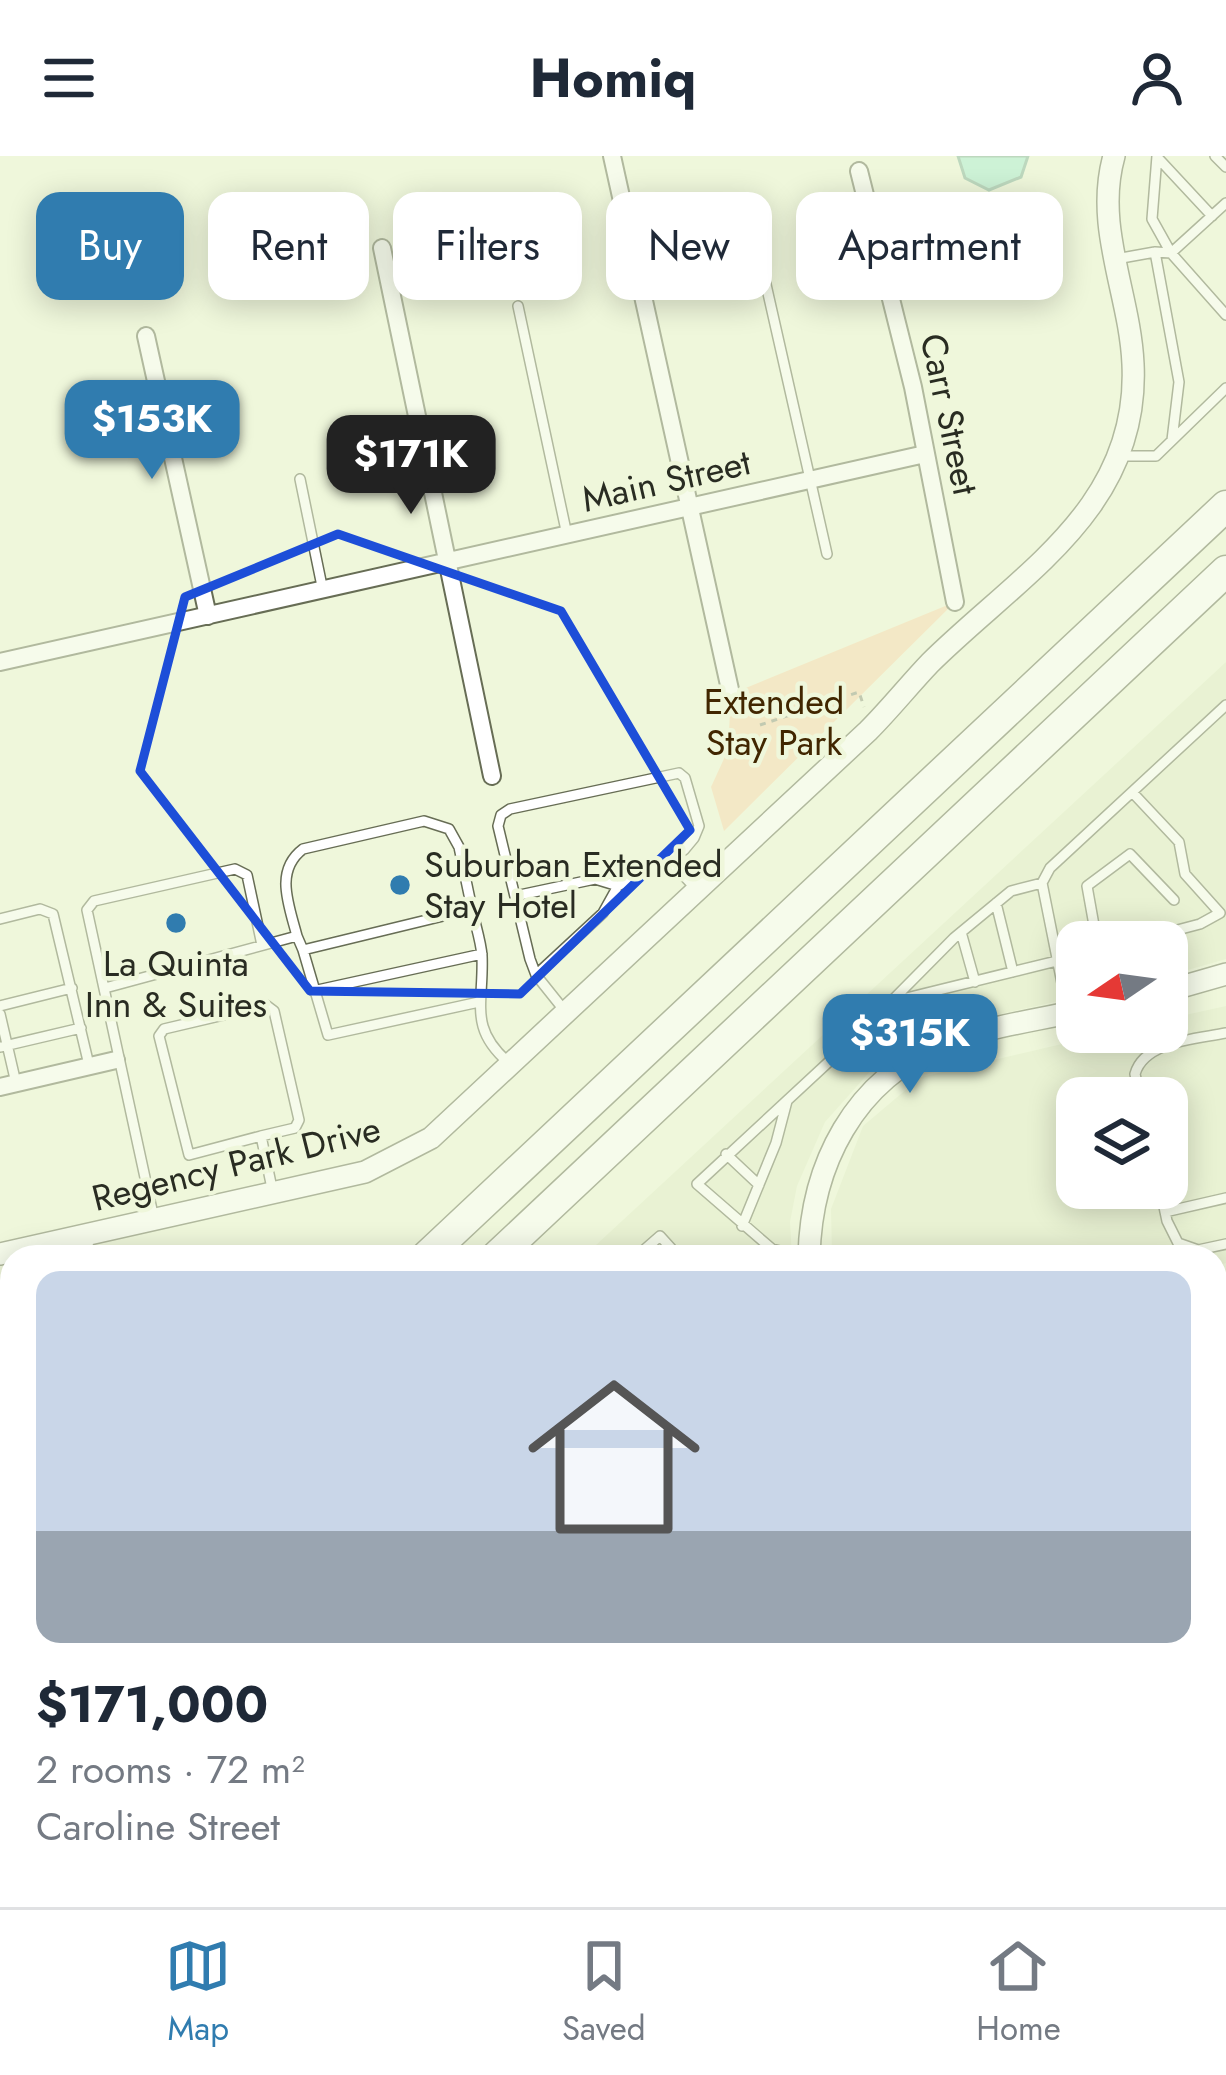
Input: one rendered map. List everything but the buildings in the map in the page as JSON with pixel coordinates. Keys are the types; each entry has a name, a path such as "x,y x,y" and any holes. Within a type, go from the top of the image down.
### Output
{"highway":[{"path":"439,1245 1226,506"},
{"path":"509,1245 1226,572"}],"street":[{"path":"612,156 731,694"},
{"name":"Regency Park Drive","path":"91,1245 154,1219 365,1172 410,1152 456,1119 1073,531 1097,500 1118,455 1132,397 1133,363 1108,218 1114,156"},
{"name":"Carr Street","path":"859,171 913,387 956,602"},
{"path":"382,248 492,776"},
{"path":"146,336 208,616"},
{"name":"Main Street","path":"0,662 925,454"},
{"path":"1188,986 1226,974"},
{"path":"808,1245 826,1161 860,1103 883,1080 940,1045 1056,1016"},
{"path":"8,1085 116,1060"}],"lane":[{"path":"1216,156 1226,167"},
{"path":"1157,157 1212,216"},
{"path":"1157,157 1152,219 1172,253 1226,315"},
{"path":"1113,260 1172,253 1226,202"},
{"path":"1155,252 1179,382 1172,440"},
{"path":"770,300 827,554"},
{"path":"518,306 567,536"},
{"path":"1118,455 1156,456 1226,388"},
{"path":"300,479 323,591"},
{"path":"1056,951 1042,883 1050,868 1226,705"},
{"path":"536,975 604,913 618,886 684,850 699,826 685,778 679,773 510,809 501,815 498,826 536,975 568,1014"},
{"path":"1132,791 1179,842 1185,874 1223,913 1188,927"},
{"path":"479,1002 328,1035 284,876 295,855 303,849 424,820 449,829 459,847 482,954 479,1002 484,1035 512,1066"},
{"path":"1093,921 1087,886 1130,854 1174,900"},
{"path":"668,859 698,891"},
{"path":"154,1219 87,910 94,901 235,869 247,875 262,945"},
{"path":"515,896 595,879 618,886"},
{"path":"767,1245 697,1184 961,932 1011,891 1042,883"},
{"path":"996,903 1013,972"},
{"path":"0,919 40,909 53,914 89,1066"},
{"path":"303,950 472,909"},
{"path":"961,932 975,982"},
{"path":"105,988 297,936"},
{"path":"313,991 482,954"},
{"path":"890,1002 1056,961"},
{"path":"8,1085 0,1010 72,988"},
{"path":"266,1005 274,1011 299,1120 295,1128 261,1136 189,1155 159,1036 164,1029 266,1005"},
{"path":"4,1046 81,1028"},
{"path":"1188,1041 1226,1033"},
{"path":"1135,1077 1137,1065 1156,1053"},
{"path":"742,1226 776,1143 787,1101"},
{"path":"261,1136 273,1193"},
{"path":"726,1154 759,1185"},
{"path":"1165,1212 1226,1198"},
{"path":"1164,1209 1172,1236 1182,1245"}],"path":[{"path":"760,725 860,692 865,708"}],"highlighted area":[{"path":"338,534 561,611 690,830 520,994 310,991 140,771 185,597"}],"shaded area":[{"path":"958,156 1028,156 1021,177 989,190 965,178"},
{"path":"1226,662 1226,959 1188,970 1188,921 1056,921 1056,1002 946,1026 907,1044 874,1067 825,1122 797,1186 791,1245 596,1245"},
{"path":"1226,1006 1226,1245 832,1245 831,1209 863,1126 921,1077 1056,1045 1056,1053 1188,1053 1188,1014"}],"green space":[{"name":"Extended Stay Park","path":"955,602 724,831 711,787 728,750 731,694"}],"place":[{"name":"Suburban Extended Stay Hotel","path":"400,885"},
{"name":"La Quinta Inn & Suites","path":"176,923"}]}
